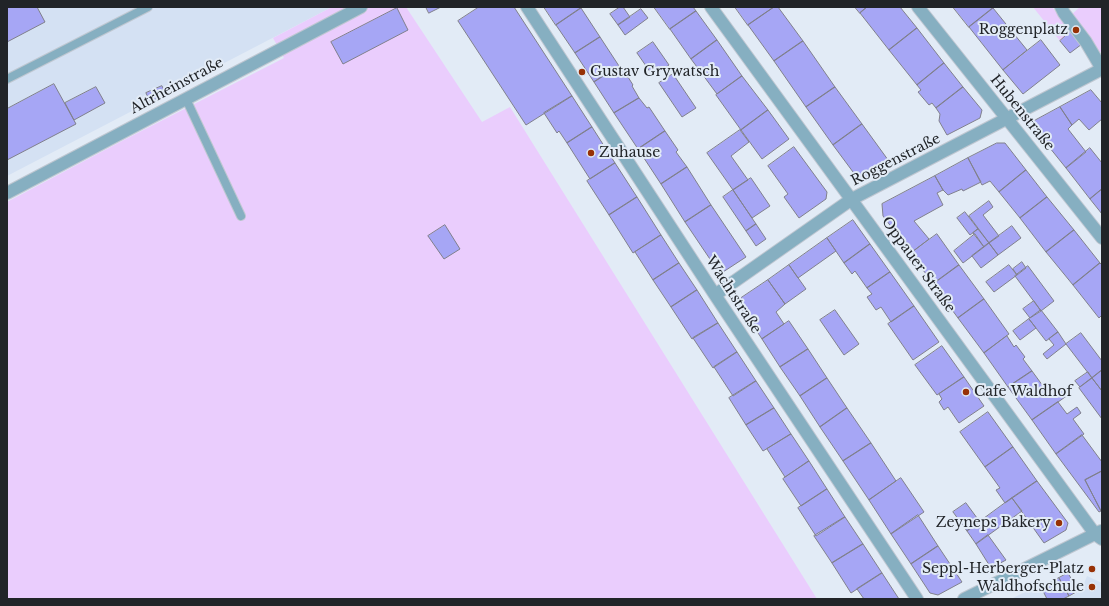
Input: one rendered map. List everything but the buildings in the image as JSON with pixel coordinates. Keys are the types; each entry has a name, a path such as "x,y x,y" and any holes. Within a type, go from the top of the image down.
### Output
{"street":[{"name":"Altrheinstraße","path":"7,192 362,7"},
{"name":"Wachtstraße","path":"527,7 715,295 917,599"},
{"name":"Oppauer Straße","path":"711,7 1100,534"},
{"name":"Hubenstraße","path":"918,7 1102,238"},
{"path":"1062,7 1064,13 1086,42 1102,69"},
{"name":"Roggenstraße","path":"715,295 852,199 1102,69"},
{"path":"964,599 1100,534"}],"lane":[{"path":"7,79 148,7"},
{"path":"186,99 241,216"}],"shaded area":[{"path":"7,7 332,7 7,176"},
{"path":"332,7 406,7 482,122 510,107 817,599 7,599 7,202 284,58 273,38"},
{"path":"1033,7 1052,7 1071,31 1060,41"},
{"path":"1080,7 1102,7 1102,51 1099,53 1089,37 1071,15"},
{"name":"Waldhofschule","path":"1087,576 1102,583 1102,599 1064,599 1081,591"},
{"name":"Waldhofschule","path":"1039,585 1047,599 1011,599"}],"place":[{"name":"Roggenplatz","path":"1076,30"},
{"name":"Gustav Grywatsch","path":"582,72"},
{"name":"Zuhause","path":"591,153"},
{"name":"Cafe Waldhof","path":"966,392"},
{"name":"Zeyneps Bakery","path":"1059,523"},
{"name":"Seppl-Herberger-Platz","path":"1092,569"},
{"name":"Waldhofschule","path":"1092,587"}]}
